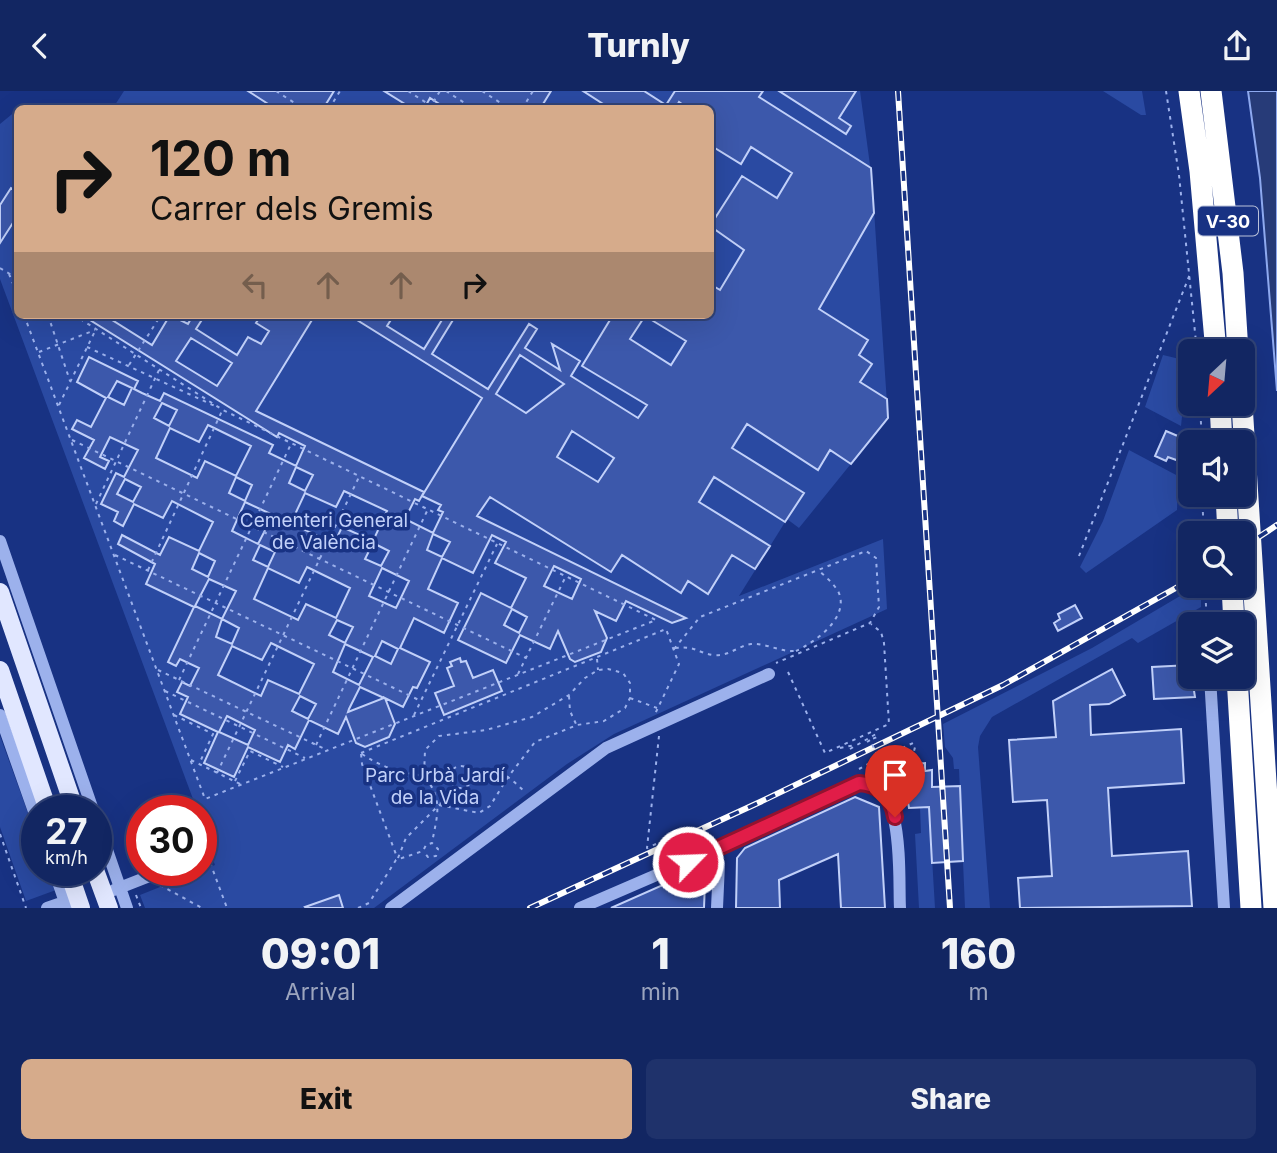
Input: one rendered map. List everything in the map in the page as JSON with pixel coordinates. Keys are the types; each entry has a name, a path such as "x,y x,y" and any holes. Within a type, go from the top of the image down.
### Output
{"highway":[{"name":"V-30","path":"1189,91 1202,184 1215,339"},
{"name":"V-30","path":"1211,91 1231,248 1237,339"},
{"path":"1243,417 1274,908"},
{"path":"1238,689 1251,908"}],"main road":[{"path":"0,592 70,795"},
{"path":"0,670 42,795"},
{"path":"70,886 73,904"}],"street":[{"path":"0,541 88,795"},
{"path":"391,908 606,748 769,674"},
{"path":"1211,689 1224,908"},
{"path":"0,715 28,795"},
{"path":"580,908 712,851 852,785 867,783 884,785 894,810 900,908"},
{"path":"712,851 719,864 717,908"},
{"path":"47,908 73,904 63,886"},
{"path":"127,908 111,896 132,886"}],"path":[{"path":"276,91 298,105"},
{"path":"408,91 427,105"},
{"path":"446,91 468,105"},
{"path":"482,91 504,105"},
{"path":"1166,91 1197,339"},
{"path":"0,268 14,277"},
{"path":"9,274 14,286"},
{"path":"1079,556 1190,274"},
{"path":"26,319 205,799 656,620 87,347"},
{"path":"49,319 70,382"},
{"path":"80,319 223,410"},
{"path":"128,366 158,319"},
{"path":"38,352 96,329"},
{"path":"58,406 96,329"},
{"path":"95,505 160,369"},
{"path":"148,570 223,410"},
{"path":"71,440 526,658"},
{"path":"179,680 291,443"},
{"path":"217,773 359,476"},
{"path":"316,745 428,509"},
{"path":"413,716 497,543"},
{"path":"114,554 421,701"},
{"path":"818,569 839,593 840,609 827,630 796,652 780,652 769,646 750,644 730,653 713,655 691,646 674,649 700,617 818,569"},
{"path":"518,675 566,576"},
{"path":"788,672 824,753 889,724 884,643 881,632 870,623"},
{"path":"361,753 666,629 679,664 658,709 630,698"},
{"path":"597,658 598,670"},
{"path":"157,669 327,750"},
{"path":"432,843 439,805 434,789 424,776 425,750 439,736 486,730 532,717 569,695 585,678 598,670 608,669 623,673 630,683 630,698 625,708 604,721 577,725 535,742 508,776 490,806 479,813 439,805"},
{"path":"165,691 306,759"},
{"path":"569,695 570,711 577,725"},
{"path":"174,715 213,734 199,764"},
{"path":"660,729 647,848 683,832"},
{"path":"857,738 865,742 879,762"},
{"path":"850,749 865,742"},
{"path":"839,746 840,750 854,743 855,746"},
{"path":"875,771 879,762 912,743 915,747 911,764"},
{"path":"235,782 250,751 284,768"},
{"path":"361,753 395,771 449,777"},
{"path":"361,753 362,765 398,858 406,838 454,787"},
{"path":"190,759 241,784"},
{"path":"875,771 889,762 888,759 879,762"},
{"path":"859,769 872,762 875,771"},
{"path":"454,787 449,777 452,769 465,767 473,775"},
{"path":"454,787 466,787 473,775 491,770 508,776 528,795"},
{"path":"884,785 899,775 906,782"},
{"path":"0,834 26,908"},
{"path":"423,851 428,857 436,856 438,849 432,843"},
{"path":"358,908 369,903 396,860 423,851 426,845 432,843"},
{"path":"217,881 227,908"},
{"path":"162,886 202,908"},
{"path":"135,894 141,908"}],"green space":[{"name":"Cementeri General de València","path":"124,91 860,91 872,180 888,418 799,528 787,519 739,596 883,539 887,609 614,734 567,764 374,908 145,908 140,895 162,886 217,886 217,795 191,795 15,319 714,319 714,105 115,105"},
{"path":"1103,91 1142,91 1146,115 1141,115"},
{"name":"Cementeri General de València","path":"14,112 14,317 0,279 0,124"},
{"path":"1163,355 1178,359 1178,417 1182,417 1181,426 1145,407"},
{"path":"1129,450 1178,476 1177,510 1086,573 1080,567 1103,521"},
{"path":"1178,597 1201,598 1201,607 1192,612 1178,612 1178,620 1138,643 1132,638 992,717 980,736 978,747 990,908 965,908 959,769 954,769 953,758 945,747 943,724 1092,648"},
{"path":"0,736 21,795 21,886 54,886 56,890 26,901 0,827"},
{"path":"920,807 929,807 935,908 919,908 915,834 921,833"}],"shaded area":[{"path":"1248,91 1277,91 1277,391 1260,178"}],"building":[{"path":"248,91 334,91 325,105 270,105"},
{"path":"384,91 551,91 542,105 441,105 430,98 426,105 407,105"},
{"path":"583,91 644,91 666,105 605,105"},
{"path":"675,91 763,91 759,97 871,168 874,213 819,309 868,340 859,355 872,364 860,382 887,399 888,418 851,464 830,450 818,470 747,424 732,448 804,493 785,522 714,477 699,502 770,546 755,569 732,555 708,594 688,581 681,593 622,555 611,572 490,497 477,516 686,618 672,623 626,601 616,621 595,611 607,638 601,652 575,662 570,659 558,631 550,649 520,635 506,663 458,640 481,593 511,608 526,578 495,563 506,542 492,535 473,573 442,558 428,589 458,603 444,633 414,618 400,648 430,662 417,688 413,687 403,707 385,698 395,724 389,737 365,747 356,743 346,717 338,734 309,720 295,749 288,745 280,762 248,747 234,777 204,763 218,732 180,714 188,697 177,692 182,682 190,686 199,668 180,659 176,666 168,662 194,607 146,584 155,564 118,544 122,535 160,555 169,537 199,551 213,522 172,501 163,518 134,504 123,526 114,521 118,512 101,504 116,473 124,477 138,450 110,437 100,457 109,461 105,469 84,458 94,440 72,429 77,420 91,427 106,398 77,382 89,357 138,381 134,389 142,393 160,401 164,393 273,445 269,453 296,466 305,446 279,433 277,437 88,319 110,319 152,345 168,319 178,319 188,324 191,319 202,319 196,329 237,355 248,337 261,344 269,331 256,323 258,319 313,319 256,411 424,492 419,501 415,499 405,519 433,533 443,512 438,510 441,505 422,496 482,398 355,319 391,319 387,326 424,349 443,319 454,319 432,354 488,389 529,324 537,329 525,348 560,370 552,344 580,361 571,376 638,418 647,405 582,366 611,319 643,319 630,339 671,365 686,341 650,319 714,319 714,286 720,290 744,250 714,229 714,220 742,176 777,198 792,173 751,147 741,164 714,147 714,105 683,105 679,102 677,105 666,105","holes":["191,338 232,363 217,386 176,361","520,355 564,384 526,413 496,394","117,381 132,388 124,405 108,397","162,403 177,410 169,426 154,418","208,425 251,446 236,476 205,461 197,478 156,458 170,428 199,442","572,431 614,458 598,482 557,457","296,467 313,475 305,491 289,483","236,477 252,485 245,501 229,493","125,479 141,487 133,502 117,494","344,491 387,511 373,541 342,527 334,544 291,523 305,493 336,507","245,502 273,515 258,544 232,531","433,534 450,542 442,557 427,550","373,543 389,551 381,566 365,559","260,545 275,552 268,567 253,560","199,553 215,561 208,577 192,569","554,566 581,579 572,599 544,586","307,567 350,588 336,618 306,604 298,620 254,599 268,568 299,583","382,568 409,581 396,608 369,596","209,579 236,591 222,619 195,606","512,609 527,617 519,633 504,625","222,619 239,628 232,644 216,637","337,620 353,627 345,643 329,635","382,641 398,649 391,664 375,656","271,643 314,664 299,694 268,680 261,696 218,675 232,646 262,660","345,644 373,657 359,685 333,672","360,687 384,698 348,712","300,696 316,704 308,719 292,711","227,716 255,730 248,745 219,732"]},
{"path":"779,91 856,91 839,118 851,126 846,134"},
{"path":"11,188 14,190 14,221 0,243 0,205"},
{"path":"1166,431 1178,436 1178,461 1168,457 1166,461 1155,456"},
{"path":"1075,605 1082,618 1058,631 1054,623 1060,619 1058,614"},
{"path":"460,658 461,662 466,661 473,678 493,670 502,691 444,715 435,693 454,686 447,668 452,666 450,662"},
{"path":"1178,666 1178,689 1194,689 1195,697 1154,699 1152,667"},
{"path":"1112,669 1125,695 1109,704 1090,705 1091,735 1181,729 1184,783 1108,788 1112,856 1188,851 1192,906 1020,908 1018,878 1052,876 1047,800 1013,802 1009,740 1056,737 1053,701"},
{"path":"925,763 925,771 932,770 932,787 960,786 963,861 932,863 929,807 909,808 905,786 907,765"},
{"path":"855,797 879,807 885,908 841,908 838,854 779,880 780,908 736,908 737,858 745,848"},
{"path":"692,872 702,877 705,882 704,908 611,908"},
{"path":"339,895 343,908 305,907"}],"railway":[{"path":"898,91 950,908"},
{"path":"1255,539 1277,525"},
{"path":"530,908 760,802 1003,685 1178,587"}],"route":[{"path":"688,862 859,783 871,784 880,789 892,805 895,817"}],"park label":[{"name":"Parc Urbà Jardí de la Vida","path":"435,786"}]}
